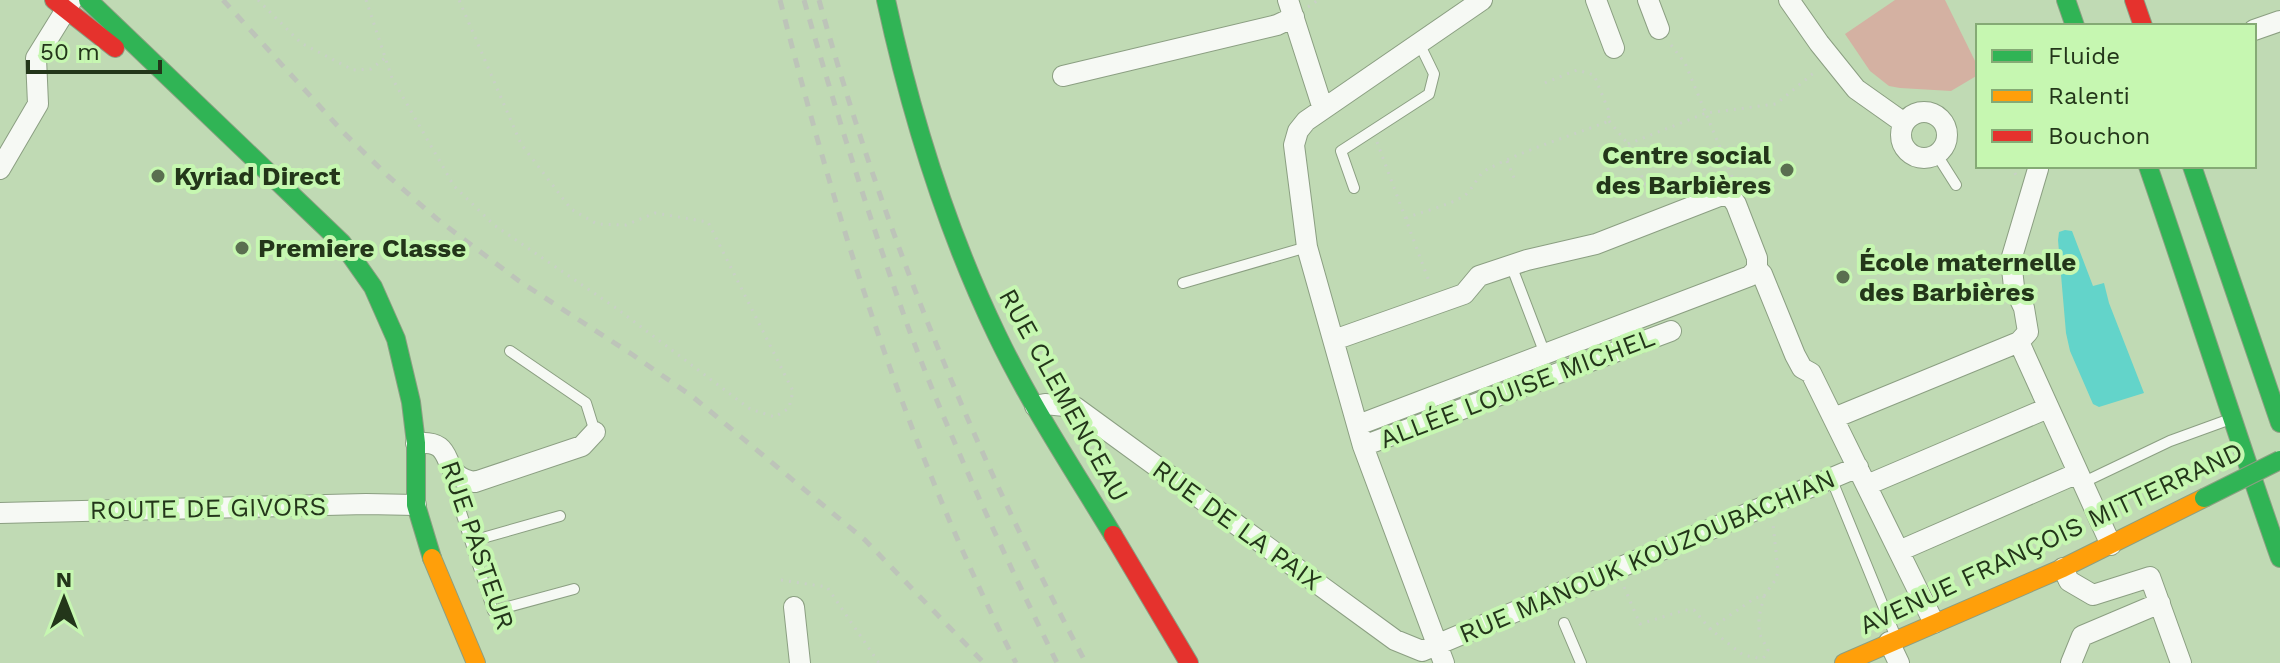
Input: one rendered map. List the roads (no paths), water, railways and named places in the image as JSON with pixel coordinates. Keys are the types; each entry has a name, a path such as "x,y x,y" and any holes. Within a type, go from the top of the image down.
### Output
{"main road":[{"name":"RUE PASTEUR","path":"88,0 342,243 373,287 396,339 411,402 416,443 416,505 435,567 476,663"},
{"name":"RUE CLEMENCEAU","path":"886,0 902,73 953,234 997,335 1035,406 1189,663"},
{"path":"2066,0 2074,24"},
{"path":"2134,0 2142,24"},
{"name":"RUE PASTEUR","path":"64,3 260,163"},
{"path":"2155,6 2160,24"},
{"path":"2149,168 2231,420 2280,558"},
{"path":"2194,168 2280,423"},
{"path":"2175,301 2186,331 2231,420"},
{"name":"RUE PASTEUR","path":"416,443 452,562 493,663"},
{"name":"AVENUE FRANÇOIS MITTERRAND","path":"1844,663 2063,568 2280,460"}],"street":[{"path":"1440,654 1363,446 1307,247 1294,145 1298,131 1306,121 1482,0"},
{"path":"1596,0 1614,48"},
{"path":"1648,0 1659,29"},
{"path":"1789,0 1856,89 1904,123"},
{"path":"0,169 38,104 36,58 64,3"},
{"path":"1291,9 1323,109"},
{"path":"1063,76 1277,25 1291,9"},
{"path":"2256,29 2280,21"},
{"path":"1921,112 1941,118 1948,138 1944,148 1927,159 1916,158 1907,152 1902,143 1900,133 1904,123 1911,115 1921,112"},
{"path":"1834,418 2019,342 2028,332 2024,308 2014,287 2011,260 2038,169"},
{"path":"1334,340 1464,294 1479,276 1596,244 1722,195 1731,197 1736,204 1757,258 1757,269 1750,276 1358,425"},
{"path":"1757,269 1762,274 1802,368 1811,373 1934,623"},
{"name":"ALLÉE LOUISE MICHEL","path":"1363,446 1671,331"},
{"path":"2019,342 2111,545"},
{"name":"RUE DE LA PAIX","path":"1035,406 1075,407 1395,640 1422,651 1440,654"},
{"name":"RUE MANOUK KOUZOUBACHIAN","path":"1440,654 1531,606 1831,478 1862,476 2048,408"},
{"path":"416,443 429,442 444,450 454,474 475,482 582,446 595,432"},
{"path":"1899,551 2080,478"},
{"name":"ROUTE DE GIVORS","path":"0,513 416,505"},
{"path":"2063,568 2069,581 2093,595 2150,577 2181,663"},
{"path":"2071,663 2082,636 2160,603"},
{"path":"794,607 800,663"},
{"path":"1893,640 1899,663"}],"lane":[{"path":"1354,188 1341,151 1429,94 1434,74 1419,43"},
{"path":"1937,155 1956,185"},
{"path":"1183,283 1307,247"},
{"path":"1511,265 1545,354"},
{"path":"510,351 586,403 595,432"},
{"path":"2080,478 2231,420"},
{"path":"1831,478 1893,640"},
{"path":"464,480 459,506 493,611 574,589"},
{"path":"472,541 560,516"},
{"path":"1564,623 1581,663"}],"water":[{"path":"2072,231 2093,286 2104,283 2144,393 2099,407 2093,404 2070,351 2066,333 2058,240 2059,232"}],"railway":[{"path":"223,0 344,133 437,219 519,281 693,397 865,540 984,663"},
{"path":"780,0 826,170 880,338 942,503 1016,663"},
{"path":"804,0 853,163 907,324 978,495 1057,663"},
{"path":"819,0 872,171 934,339 1006,503 1086,663"}],"place":[{"name":"Centre social des Barbières","path":"1787,170"},
{"name":"Kyriad Direct","path":"158,176"},
{"name":"Premiere Classe","path":"242,248"},
{"name":"École maternelle des Barbières","path":"1843,277"}]}
